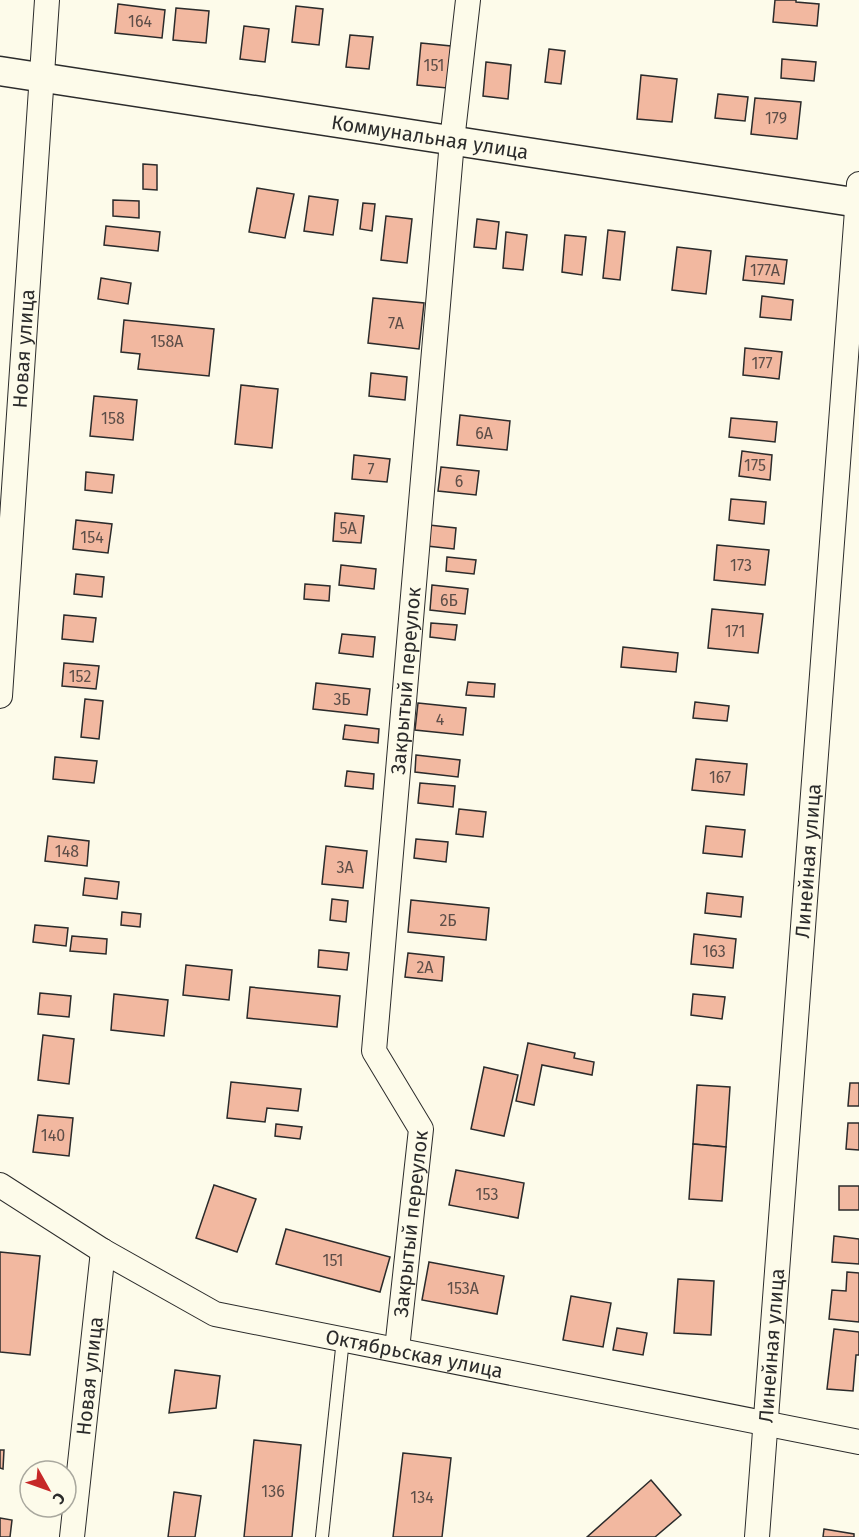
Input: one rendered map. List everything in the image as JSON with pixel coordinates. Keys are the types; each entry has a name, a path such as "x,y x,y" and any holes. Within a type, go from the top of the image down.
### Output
{"street":[{"name":"Новая улица","path":"0,696 47,0"},
{"name":"Закрытый переулок","path":"397,1349 421,1129 374,1051 452,141 468,0"},
{"name":"Коммунальная улица","path":"0,71 452,141 859,196"},
{"name":"Линейная улица","path":"757,1537 859,196"},
{"name":"Октябрьская улица","path":"0,1185 103,1251 215,1314 859,1442"},
{"name":"Новая улица","path":"72,1537 103,1251"}],"lane":[{"path":"322,1537 343,1339"}],"building":[{"path":"775,0 796,0 796,2 819,4 817,26 773,22"},
{"path":"118,4 165,10 162,38 115,33"},
{"path":"296,6 323,9 319,45 292,42"},
{"path":"176,8 209,11 206,43 173,40"},
{"path":"244,26 269,29 265,62 240,59"},
{"path":"350,35 373,37 369,69 346,67"},
{"path":"421,43 451,46 447,88 417,85"},
{"path":"549,49 565,51 561,84 545,82"},
{"path":"782,59 816,62 814,81 781,78"},
{"path":"486,62 511,65 508,99 483,96"},
{"path":"641,75 677,79 672,122 637,119"},
{"path":"718,94 748,97 745,121 715,118"},
{"path":"755,98 801,102 797,139 751,134"},
{"path":"143,164 157,165 157,190 143,189"},
{"path":"257,188 294,194 285,238 249,232"},
{"path":"309,196 338,200 333,235 304,231"},
{"path":"113,200 139,201 139,218 113,216"},
{"path":"363,203 375,204 372,231 360,229"},
{"path":"386,216 412,219 407,263 381,260"},
{"path":"477,219 499,222 496,249 474,247"},
{"path":"106,226 160,232 158,251 104,245"},
{"path":"608,230 625,232 620,280 603,278"},
{"path":"506,232 527,235 523,270 503,268"},
{"path":"565,235 586,237 582,275 562,272"},
{"path":"677,247 711,251 706,294 672,290"},
{"path":"746,256 787,260 784,284 743,280"},
{"path":"101,278 131,283 128,304 98,299"},
{"path":"762,296 793,300 791,320 760,317"},
{"path":"373,298 424,303 419,349 368,343"},
{"path":"124,320 214,329 209,376 138,369 140,354 121,352"},
{"path":"745,348 782,352 779,379 743,375"},
{"path":"371,373 407,377 405,400 369,396"},
{"path":"241,385 278,389 272,448 235,444"},
{"path":"94,396 137,400 133,440 90,436"},
{"path":"460,415 510,421 507,450 457,445"},
{"path":"731,418 777,422 775,442 729,437"},
{"path":"742,451 772,455 770,480 739,476"},
{"path":"354,455 390,459 387,482 352,479"},
{"path":"441,467 479,471 476,495 438,491"},
{"path":"86,472 114,475 112,493 85,490"},
{"path":"731,499 766,502 764,524 729,520"},
{"path":"335,513 364,516 361,543 333,541"},
{"path":"76,520 112,524 108,553 73,549"},
{"path":"429,525 456,528 454,549 427,546"},
{"path":"717,545 769,550 765,585 714,580"},
{"path":"447,557 476,560 474,574 446,571"},
{"path":"341,565 376,569 374,589 339,585"},
{"path":"76,574 104,577 102,597 74,594"},
{"path":"305,584 330,586 329,601 304,599"},
{"path":"432,585 468,589 465,614 430,610"},
{"path":"712,609 763,614 758,653 708,648"},
{"path":"64,615 96,618 93,642 62,639"},
{"path":"431,623 457,625 455,640 430,637"},
{"path":"342,634 375,637 373,657 339,653"},
{"path":"623,647 678,653 676,672 621,667"},
{"path":"64,663 99,666 96,689 62,686"},
{"path":"468,682 495,684 494,697 466,695"},
{"path":"316,683 370,689 367,715 313,709"},
{"path":"85,699 103,701 99,739 81,737"},
{"path":"695,702 729,706 727,721 693,718"},
{"path":"418,703 466,708 463,735 415,730"},
{"path":"345,725 379,729 378,743 343,739"},
{"path":"416,755 460,760 458,777 415,772"},
{"path":"55,757 97,761 94,783 53,779"},
{"path":"696,759 747,764 744,795 692,790"},
{"path":"347,771 374,774 373,789 345,786"},
{"path":"420,783 455,786 453,807 418,803"},
{"path":"459,809 486,812 483,837 456,834"},
{"path":"706,826 745,830 742,857 703,853"},
{"path":"48,836 89,841 87,866 45,861"},
{"path":"416,839 448,842 446,862 414,858"},
{"path":"326,846 367,851 363,888 322,884"},
{"path":"85,878 119,882 117,899 83,895"},
{"path":"707,893 743,897 741,917 705,913"},
{"path":"332,899 348,901 346,922 330,920"},
{"path":"411,900 489,908 486,940 408,932"},
{"path":"122,912 141,914 140,927 121,925"},
{"path":"35,925 68,928 66,946 33,942"},
{"path":"694,934 736,939 733,968 691,964"},
{"path":"72,936 107,939 106,954 70,951"},
{"path":"319,950 349,953 347,970 318,967"},
{"path":"408,953 444,957 442,981 405,977"},
{"path":"186,965 232,970 229,1000 183,995"},
{"path":"250,987 340,996 337,1027 247,1018"},
{"path":"40,993 71,996 69,1017 38,1014"},
{"path":"114,994 168,1000 164,1036 111,1030"},
{"path":"693,994 725,997 722,1019 691,1015"},
{"path":"43,1035 74,1039 69,1084 38,1080"},
{"path":"528,1043 575,1053 574,1058 594,1062 592,1075 542,1065 534,1105 516,1101"},
{"path":"484,1067 518,1075 504,1136 471,1129"},
{"path":"231,1082 301,1089 298,1111 267,1108 265,1122 227,1118"},
{"path":"850,1083 859,1083 859,1106 848,1106"},
{"path":"697,1085 730,1087 726,1147 693,1144"},
{"path":"38,1115 73,1118 69,1156 33,1152"},
{"path":"848,1123 859,1123 859,1150 846,1149"},
{"path":"276,1124 302,1127 300,1139 275,1136"},
{"path":"693,1144 726,1147 722,1201 689,1199"},
{"path":"456,1170 524,1183 518,1218 449,1205"},
{"path":"214,1185 256,1199 237,1252 196,1238"},
{"path":"839,1186 859,1186 859,1210 839,1210"},
{"path":"286,1229 390,1257 380,1292 276,1264"},
{"path":"834,1236 859,1239 859,1264 832,1262"},
{"path":"0,1252 40,1256 30,1355 0,1352"},
{"path":"429,1262 504,1276 497,1314 422,1300"},
{"path":"847,1272 859,1273 859,1322 829,1319 832,1290 846,1291"},
{"path":"678,1279 714,1281 711,1335 674,1333"},
{"path":"571,1296 611,1303 603,1347 563,1340"},
{"path":"617,1328 647,1333 643,1355 613,1350"},
{"path":"834,1329 859,1332 859,1355 856,1355 853,1391 827,1389"},
{"path":"175,1370 220,1376 216,1408 169,1413"},
{"path":"254,1440 301,1445 292,1537 244,1537"},
{"path":"0,1450 4,1450 3,1469 0,1468"},
{"path":"403,1453 451,1458 442,1537 393,1537"},
{"path":"651,1480 681,1515 655,1537 587,1537"},
{"path":"174,1492 201,1496 195,1537 168,1537"},
{"path":"0,1518 12,1520 10,1537 0,1537"},
{"path":"824,1529 854,1534 854,1537 823,1537"}]}
